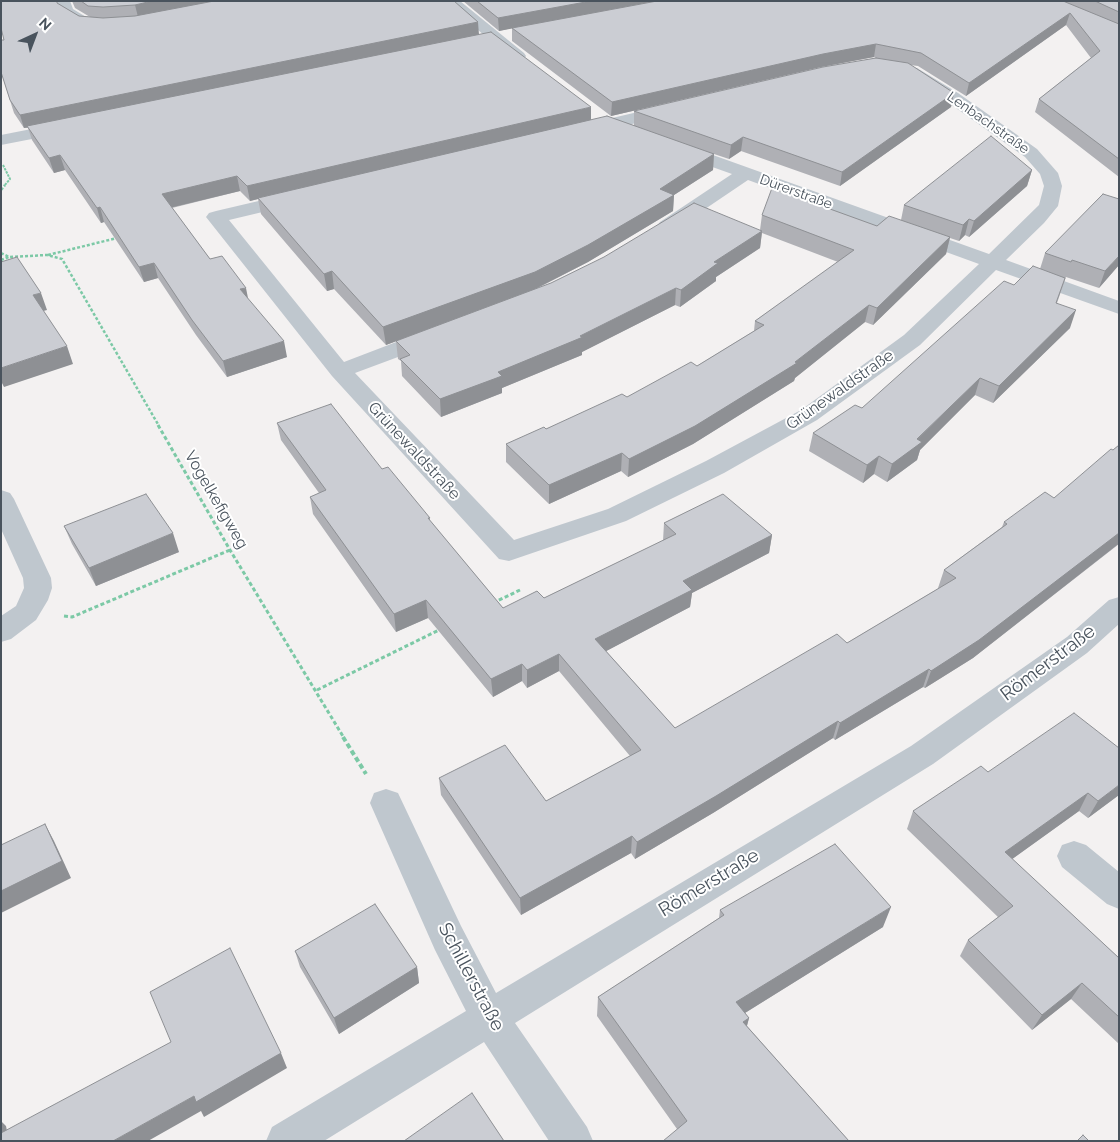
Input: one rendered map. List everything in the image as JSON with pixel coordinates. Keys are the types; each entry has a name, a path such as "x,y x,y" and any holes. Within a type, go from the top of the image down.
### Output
{"street":[{"path":"63,1 67,11 88,24 114,24"},
{"path":"451,1 495,38 533,66"},
{"path":"475,42 514,34"},
{"name":"Lenbachstraße","path":"601,118 857,66 874,64 893,66 911,71 952,97 1031,153 1049,173 1054,186 1048,206 992,262"},
{"path":"601,118 636,134"},
{"name":"Grünewaldstraße","path":"601,118 216,218 340,371 509,552 617,515 715,467 810,414 912,340 992,262"},
{"path":"1,140 79,124"},
{"name":"Dürerstraße","path":"663,144 1119,308"},
{"path":"648,238 745,174"},
{"path":"340,371 451,330"},
{"path":"1,499 37,578 36,594 26,613 1,631"},
{"name":"Römerstraße","path":"286,1141 922,755 1077,646 1119,607"},
{"name":"Schillerstraße","path":"386,803 448,938 489,1017 573,1141"},
{"path":"1074,856 1119,893"}],"path":[{"path":"1,162 10,179 1,190"},
{"path":"1,260 9,257 48,255 118,238"},
{"path":"1,252 9,257"},
{"name":"Vogelkefigweg","path":"48,255 62,259 230,550 317,690 359,763 386,803"},
{"path":"26,613 72,617 230,550"},
{"path":"484,607 520,590"},
{"path":"317,690 449,625"}],"building":[{"path":"1,1 57,1 57,3 79,16 103,18 135,16 214,1 454,1 478,22 20,115 10,100 1,72 1,40 4,40 1,28"},
{"path":"81,1 152,1 135,5 103,7 88,6"},
{"path":"477,1 591,1 498,18"},
{"path":"657,1 1063,1 1119,24 1119,159 1039,99 1100,51 1070,13 969,83 921,53 876,44 823,54 612,102 512,28"},
{"path":"1095,1 1119,1 1119,12"},
{"path":"491,32 591,107 247,186 237,176 162,194 210,259 222,256 246,288 240,289 284,341 223,361 192,320 154,263 139,267 100,207 97,208 60,155 49,158 27,126"},
{"path":"876,58 908,63 954,93 842,172 743,137 731,145 634,111 823,67"},
{"path":"607,116 714,154 660,189 674,195 588,245 535,272 383,327 332,271 324,274 258,198"},
{"path":"991,136 1032,170 974,221 969,219 963,225 904,205"},
{"path":"772,188 877,226 889,216 950,237 877,308 869,305 795,362 797,363 695,426 629,459 622,453 549,485 506,444 544,427 546,429 622,394 627,397 691,362 697,366 764,325 755,321 854,250 762,215"},
{"path":"1103,194 1119,199 1119,256 1105,271 1045,253"},
{"path":"694,203 762,231 714,262 718,263 681,290 676,288 580,336 583,337 498,372 502,376 440,399 400,359 410,355 396,341 551,283 604,257"},
{"path":"17,257 41,293 33,295 67,346 1,368 1,262"},
{"path":"1033,266 1065,278 1056,303 1076,310 999,386 980,378 917,439 922,442 892,464 879,456 867,465 813,433 855,405 862,408 1004,281 1014,285"},
{"path":"331,404 382,469 388,467 503,608 537,591 544,598 676,534 664,523 723,494 772,535 683,581 692,590 595,639 675,728 837,634 847,643 956,578 944,570 1007,524 1004,522 1045,492 1054,498 1111,449 1113,450 1119,445 1119,533 979,640 931,671 929,669 840,723 838,721 637,842 632,836 520,898 439,778 505,745 546,801 641,750 559,654 527,670 522,664 491,679 426,600 394,614 310,497 326,490 277,423"},
{"path":"146,494 173,533 89,568 64,526"},
{"path":"1074,713 1119,748 1119,785 1098,801 1088,793 1005,852 1119,958 1119,1017 1082,983 1042,1015 968,940 1013,906 913,811 981,766 988,772"},
{"path":"45,824 62,861 1,891 1,845"},
{"path":"835,844 891,907 736,1002 749,1018 743,1022 849,1141 663,1141 687,1121 598,997 724,915 720,910"},
{"path":"375,904 417,967 334,1018 295,951"},
{"path":"230,948 281,1053 196,1102 194,1096 113,1141 1,1141 1,1133 171,1042 150,992"},
{"path":"472,1093 504,1141 404,1141"},
{"path":"1083,1135 1089,1141 1077,1141"}]}
